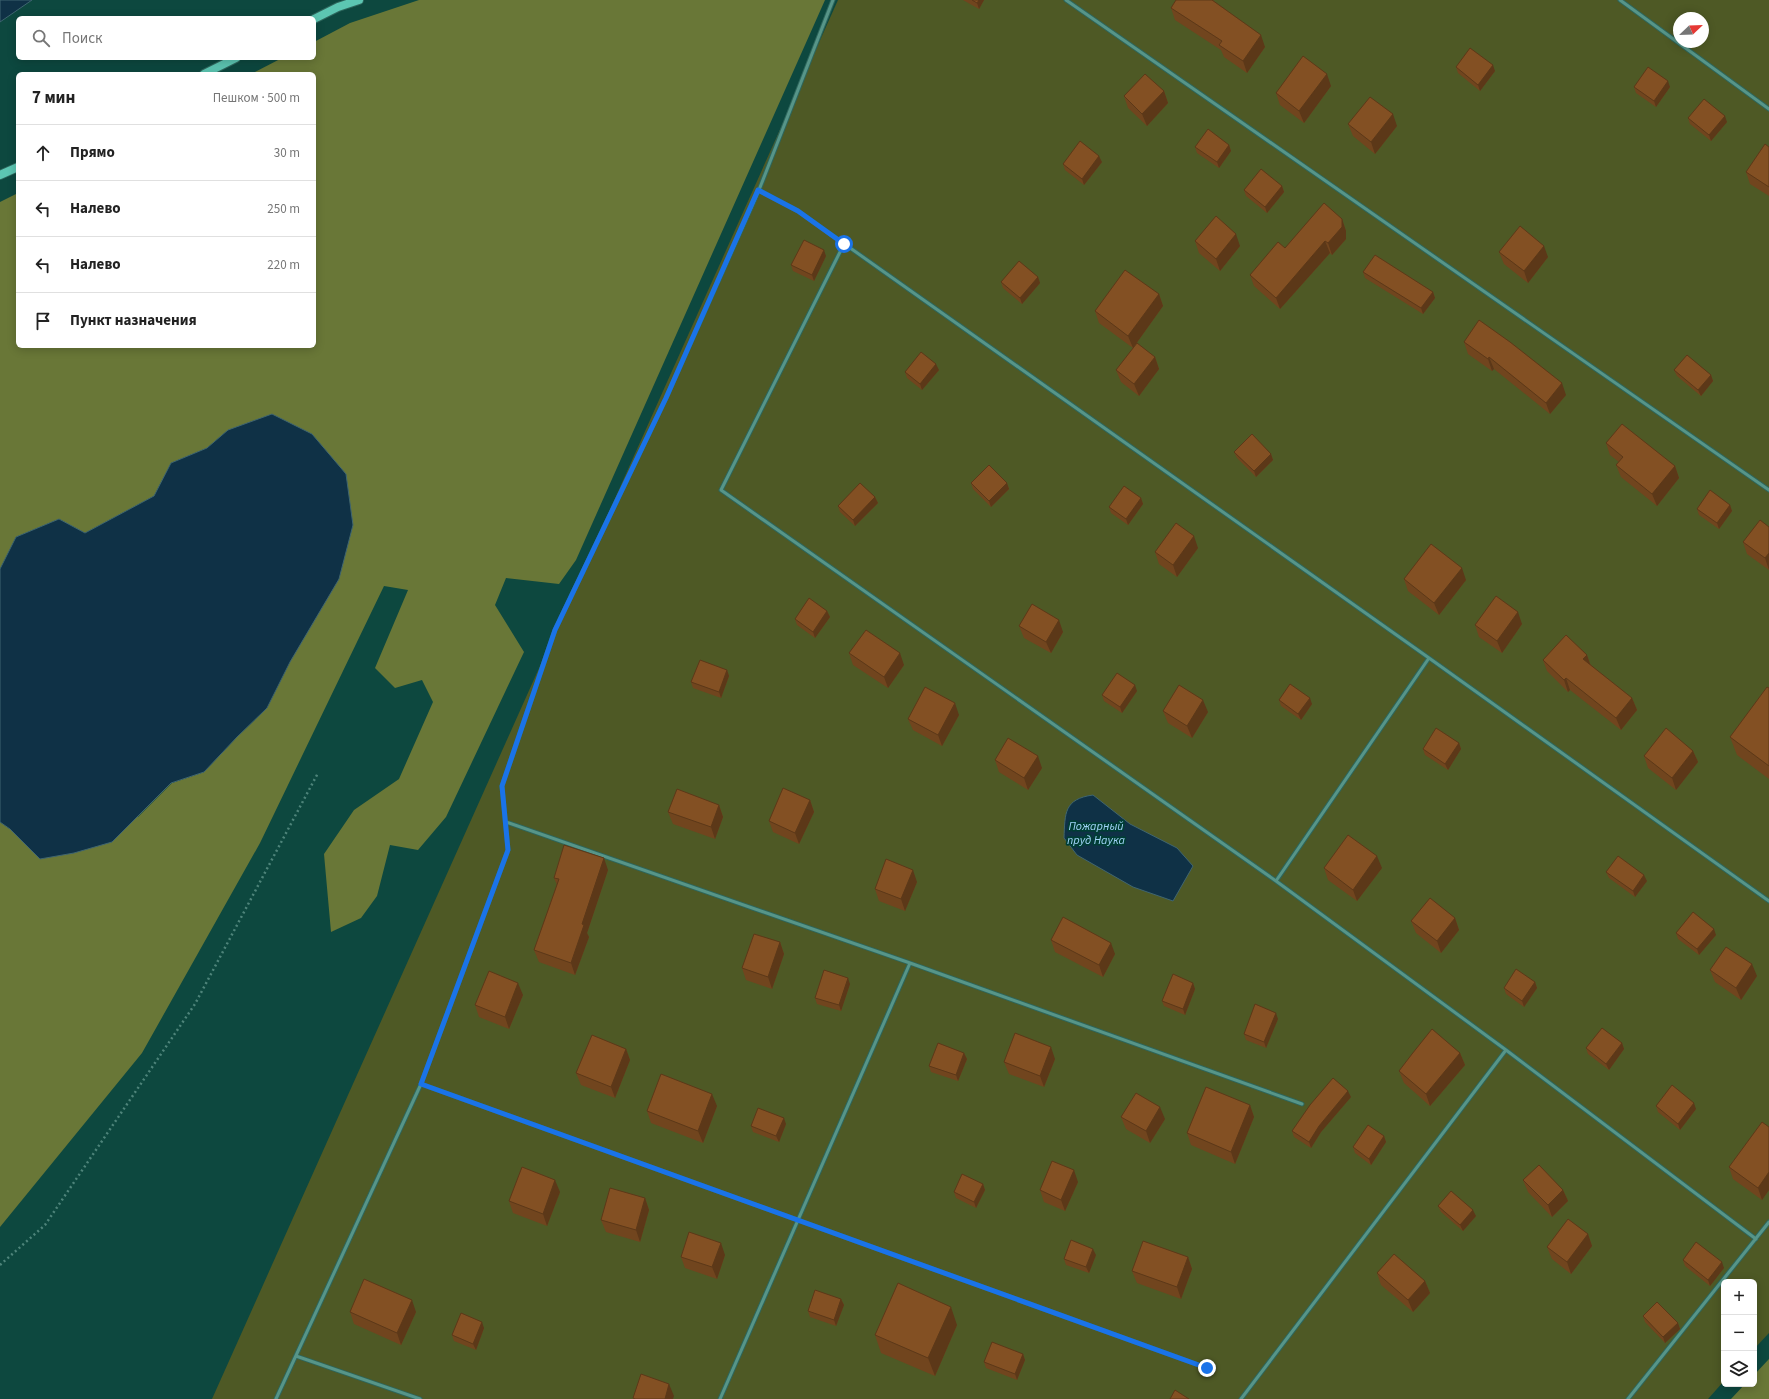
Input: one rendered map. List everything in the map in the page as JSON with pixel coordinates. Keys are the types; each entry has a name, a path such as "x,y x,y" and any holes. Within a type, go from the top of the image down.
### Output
{"street":[{"path":"316,18 338,7 359,0"},
{"path":"208,72 232,60"},
{"path":"0,176 16,167"}],"lane":[{"path":"276,1399 421,1084 508,850 502,786 555,630 666,398 758,190 833,0"},
{"path":"1066,0 1769,489"},
{"path":"1620,0 1769,109"},
{"path":"758,190 798,211 1769,901"},
{"path":"844,244 721,490 1276,881 1506,1050 1756,1239"},
{"path":"1276,881 1429,658"},
{"path":"506,822 910,963 1302,1104"},
{"path":"720,1399 910,963"},
{"path":"1241,1399 1506,1050"},
{"path":"421,1084 1207,1368"},
{"path":"1628,1399 1769,1222"},
{"path":"296,1356 420,1399"}],"path":[{"path":"0,1265 45,1225 196,1004 318,773"}],"green space":[{"path":"419,0 825,0 576,560 559,584 506,578 495,605 524,652 446,817 418,850 390,845 377,896 361,918 331,932 324,854 354,810 399,779 433,702 422,680 395,688 375,668 408,590 384,586 260,843 142,1053 0,1227 0,822 10,829 138,817 172,783 204,772 267,708 290,662 228,430 207,448 171,463 154,496 85,533 59,519 16,537 0,569 0,202 16,194 16,348 316,348 316,72 255,72 278,60 316,60 316,41 350,23"},
{"path":"838,0 1769,0 1769,1333 1757,1346 1757,1279 1721,1279 1721,1384 1708,1399 212,1399"},
{"path":"1769,1359 1769,1399 1731,1399 1742,1387 1757,1387 1757,1372"}],"water":[{"path":"0,0 32,0 0,22"},
{"path":"272,414 312,434 346,474 353,525 339,579 290,662 267,708 204,772 171,783 112,842 74,853 40,859 10,829 0,822 0,569 16,537 59,519 85,533 154,496 171,463 207,448 228,430"},
{"name":"Пожарный пруд Наука","path":"1093,795 1130,824 1177,848 1193,866 1173,901 1133,887 1077,855 1064,838 1066,814 1071,804 1083,797"}],"building":[{"path":"972,0 979,0 977,3"},
{"path":"1176,0 1212,0 1261,35 1243,61 1219,45 1222,41 1171,8"},
{"path":"1470,48 1493,65 1478,85 1456,67"},
{"path":"1303,56 1327,74 1299,111 1276,93"},
{"path":"1648,67 1668,81 1654,101 1634,87"},
{"path":"1145,74 1164,91 1142,114 1124,96"},
{"path":"1370,97 1393,114 1371,142 1348,124"},
{"path":"1704,99 1725,116 1709,135 1688,118"},
{"path":"1208,129 1229,145 1217,162 1195,147"},
{"path":"1080,141 1099,156 1082,179 1063,164"},
{"path":"1765,144 1769,147 1769,187 1746,172"},
{"path":"1261,169 1282,186 1265,207 1244,190"},
{"path":"1324,203 1342,219 1342,227 1328,243 1325,241 1276,298 1250,275 1278,242 1285,248"},
{"path":"1216,216 1236,234 1216,259 1195,241"},
{"path":"1520,226 1544,246 1524,271 1499,252"},
{"path":"804,240 824,250 812,275 791,265"},
{"path":"1375,255 1433,292 1421,308 1363,272"},
{"path":"1019,261 1038,277 1020,298 1001,282"},
{"path":"1125,270 1159,294 1128,336 1095,311"},
{"path":"1479,320 1510,342 1562,383 1546,403 1489,357 1488,359 1464,342"},
{"path":"1137,343 1155,357 1134,384 1116,370"},
{"path":"921,352 936,364 920,384 905,372"},
{"path":"1687,355 1711,375 1698,390 1674,370"},
{"path":"1622,424 1675,466 1652,494 1616,465 1623,457 1606,443"},
{"path":"1252,434 1271,454 1254,471 1234,452"},
{"path":"989,465 1007,483 989,501 971,483"},
{"path":"860,483 875,497 853,520 838,506"},
{"path":"1124,486 1141,498 1126,519 1109,507"},
{"path":"1710,490 1730,505 1717,523 1697,509"},
{"path":"1760,520 1769,527 1769,553 1765,558 1743,542"},
{"path":"1176,523 1194,536 1173,565 1155,552"},
{"path":"1431,544 1462,568 1434,603 1404,579"},
{"path":"1496,596 1518,612 1497,641 1475,625"},
{"path":"809,598 827,611 813,632 795,619"},
{"path":"1032,604 1059,620 1046,642 1019,626"},
{"path":"866,630 900,653 884,677 849,653"},
{"path":"1566,635 1587,655 1583,659 1632,698 1616,718 1566,678 1564,680 1543,660"},
{"path":"700,660 727,670 719,692 691,682"},
{"path":"1117,673 1135,685 1120,707 1102,695"},
{"path":"1290,684 1310,698 1298,714 1279,700"},
{"path":"1179,685 1203,700 1187,726 1163,711"},
{"path":"925,687 955,703 938,735 908,719"},
{"path":"1767,687 1769,688 1769,766 1730,737"},
{"path":"1436,728 1459,743 1445,764 1423,749"},
{"path":"1666,728 1693,751 1672,778 1644,756"},
{"path":"1008,738 1038,756 1024,778 995,760"},
{"path":"783,788 810,800 795,833 769,821"},
{"path":"677,789 719,805 711,827 668,812"},
{"path":"1348,835 1377,856 1353,890 1324,868"},
{"path":"564,845 604,858 571,963 534,950 559,879 554,878"},
{"path":"1618,856 1644,875 1633,891 1606,872"},
{"path":"886,859 913,870 901,899 875,889"},
{"path":"1430,898 1455,918 1437,941 1411,921"},
{"path":"1693,912 1714,929 1697,949 1676,933"},
{"path":"1063,917 1111,943 1099,965 1051,940"},
{"path":"754,934 780,942 768,977 742,968"},
{"path":"1726,947 1752,964 1736,988 1710,970"},
{"path":"1516,969 1535,982 1522,1001 1504,988"},
{"path":"824,970 848,978 839,1005 815,998"},
{"path":"489,971 518,983 505,1017 475,1005"},
{"path":"1173,974 1193,983 1183,1009 1162,1001"},
{"path":"1255,1004 1276,1013 1264,1042 1244,1034"},
{"path":"1602,1028 1622,1043 1606,1064 1586,1048"},
{"path":"1432,1029 1460,1053 1426,1094 1399,1071"},
{"path":"1015,1033 1051,1047 1040,1076 1004,1062"},
{"path":"592,1035 626,1049 611,1087 576,1073"},
{"path":"938,1043 964,1053 956,1075 929,1066"},
{"path":"661,1074 712,1094 698,1131 647,1111"},
{"path":"1333,1078 1348,1091 1319,1126 1309,1142 1292,1131 1310,1105"},
{"path":"1672,1085 1694,1103 1678,1124 1656,1106"},
{"path":"1206,1087 1250,1105 1231,1152 1187,1133"},
{"path":"1136,1093 1160,1107 1146,1131 1121,1117"},
{"path":"758,1108 784,1118 776,1136 751,1126"},
{"path":"1762,1122 1769,1127 1769,1172 1758,1188 1729,1167"},
{"path":"1368,1125 1384,1136 1369,1159 1353,1147"},
{"path":"1052,1161 1074,1170 1061,1200 1040,1190"},
{"path":"1539,1165 1563,1190 1548,1205 1523,1180"},
{"path":"522,1167 555,1180 543,1214 509,1201"},
{"path":"962,1174 983,1184 974,1202 954,1192"},
{"path":"610,1188 645,1198 636,1230 601,1220"},
{"path":"1451,1191 1473,1210 1460,1225 1438,1206"},
{"path":"1568,1219 1588,1234 1567,1262 1547,1247"},
{"path":"689,1232 721,1243 712,1267 681,1257"},
{"path":"1071,1240 1093,1249 1086,1267 1064,1259"},
{"path":"1143,1241 1188,1257 1177,1287 1132,1271"},
{"path":"1696,1242 1722,1262 1708,1280 1683,1260"},
{"path":"1394,1254 1425,1281 1408,1300 1377,1273"},
{"path":"364,1279 412,1300 397,1333 350,1312"},
{"path":"898,1283 951,1307 928,1358 875,1335"},
{"path":"815,1290 841,1299 834,1320 808,1311"},
{"path":"1657,1302 1678,1323 1663,1337 1643,1316"},
{"path":"461,1313 482,1322 473,1344 452,1335"},
{"path":"992,1342 1023,1354 1015,1374 984,1362"},
{"path":"641,1374 669,1384 665,1399 633,1398"},
{"path":"1175,1390 1189,1399 1170,1399"}],"route":[{"path":"844,244 798,211 758,190 666,398 555,630 502,786 508,850 421,1084 1207,1368"}]}
